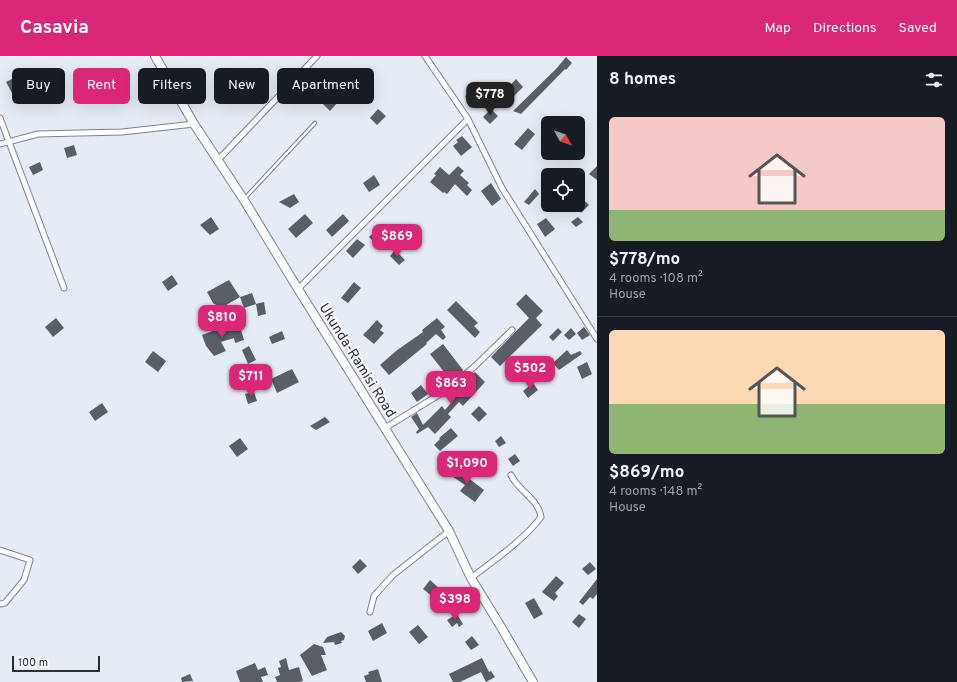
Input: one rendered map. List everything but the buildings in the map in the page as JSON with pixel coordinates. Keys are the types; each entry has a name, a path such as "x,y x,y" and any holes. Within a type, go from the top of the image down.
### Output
{"highway":[{"name":"Ukunda-Ramisi Road","path":"155,56 194,124 244,200 448,531 472,578 533,682"}],"street":[{"path":"218,160 317,56"},
{"path":"425,56 468,119 502,188 597,339"},
{"path":"0,118 64,288"},
{"path":"298,289 468,119"},
{"path":"0,144 38,134 122,132 194,124"},
{"path":"385,428 445,391 474,367 512,330"},
{"path":"472,578 516,542 537,523 541,517 540,509 513,480 511,475"},
{"path":"370,612 374,596 394,575 448,531"},
{"path":"0,550 30,560 24,580 5,603 0,604"}],"lane":[{"path":"244,200 315,123"}]}
